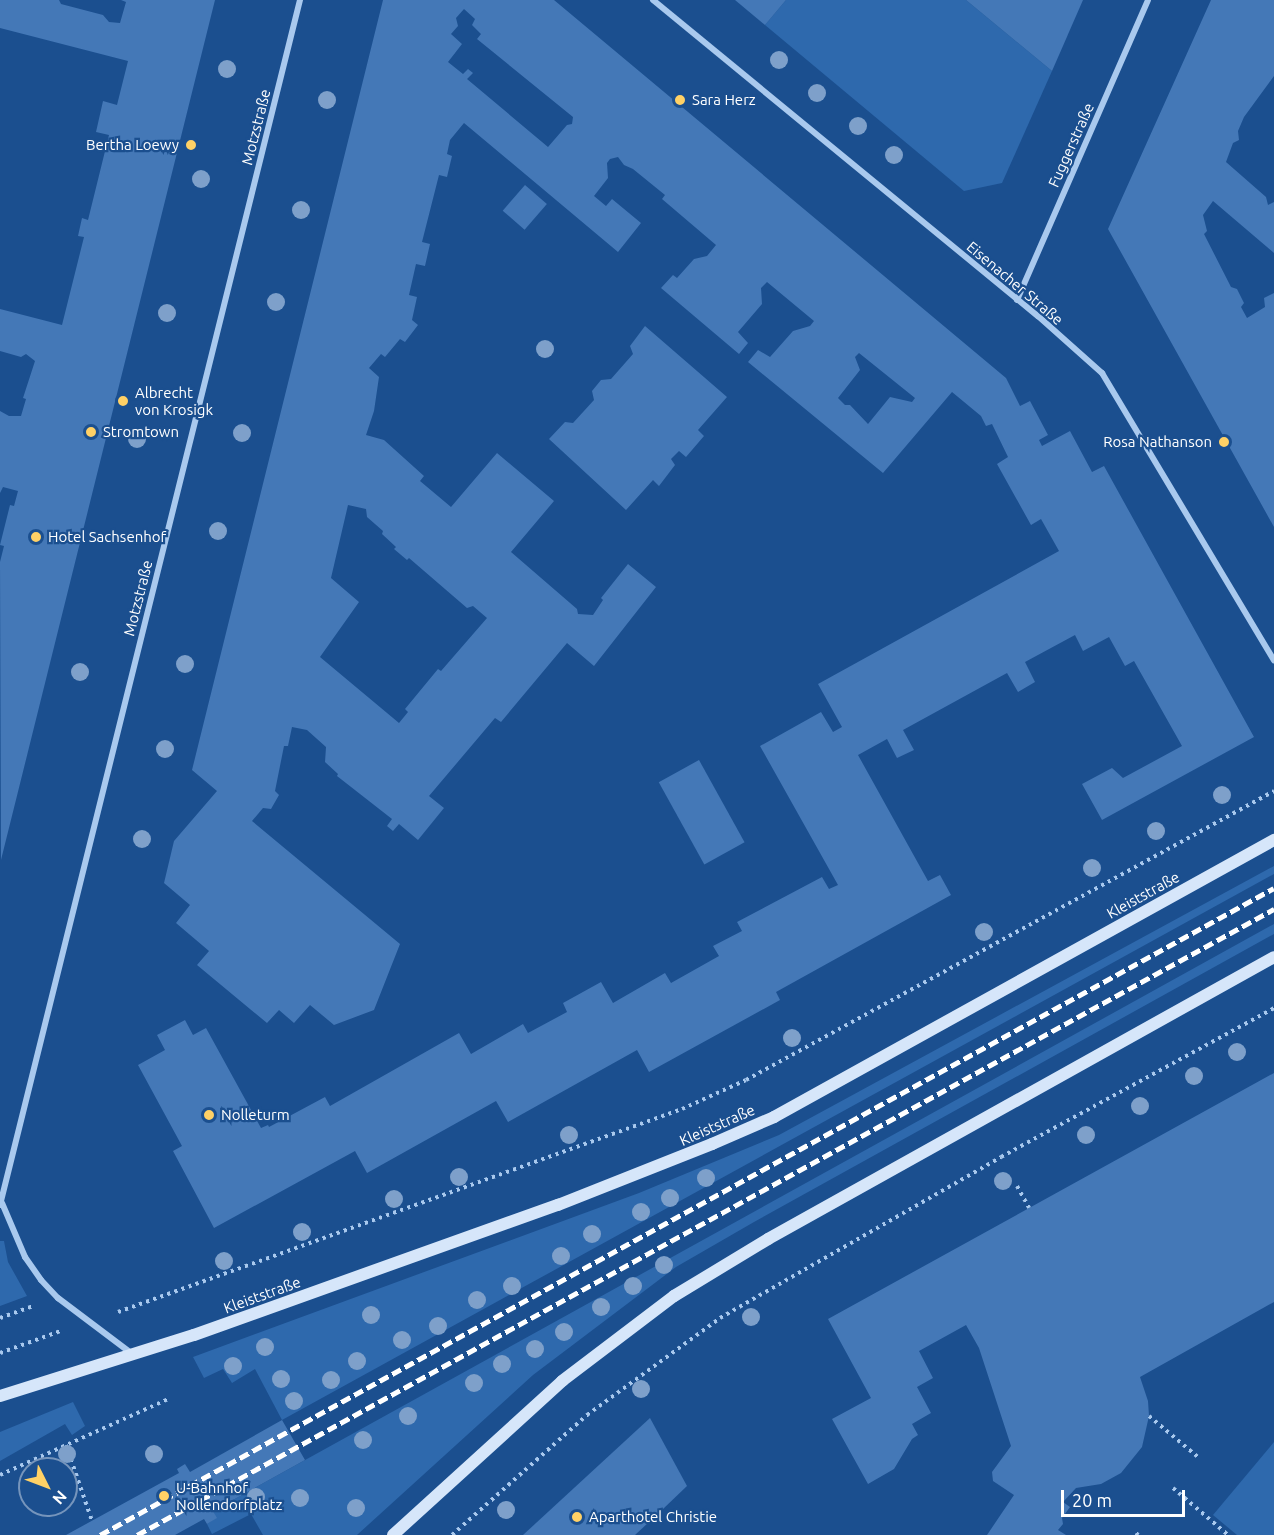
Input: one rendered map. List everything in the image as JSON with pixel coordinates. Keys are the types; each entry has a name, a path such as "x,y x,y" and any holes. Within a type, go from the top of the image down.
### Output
{"main road":[{"name":"Kleiststraße","path":"0,1396 134,1356 558,1205 682,1157 774,1117 1274,840"},
{"path":"393,1535 562,1381 674,1296 768,1239 1274,957"}],"street":[{"name":"Motzstraße","path":"1,1204 300,0"},
{"name":"Eisenacher Straße","path":"652,0 1017,300 1102,373 1274,660"},
{"name":"Fuggerstraße","path":"1017,300 1148,0"},
{"path":"1,1204 25,1257 41,1280 58,1298 134,1356"}],"path":[{"path":"153,1302 682,1109 746,1080 1274,791"},
{"path":"452,1535 587,1415 720,1318 990,1163 1274,1008"},
{"path":"1017,1186 1029,1208"},
{"path":"0,1318 36,1305"},
{"path":"0,1353 67,1328"},
{"path":"0,1475 168,1400"},
{"path":"1149,1416 1199,1458"},
{"path":"66,1445 92,1521"},
{"path":"1173,1488 1228,1535"}],"shaded area":[{"path":"786,0 966,0 1052,71 1002,183 964,191 765,25"},
{"path":"1274,866 1274,874 282,1420 255,1369 232,1383 223,1369 204,1378 193,1357 639,1193 779,1135"},
{"path":"1274,924 1274,934 676,1267 533,1375 357,1535 263,1535 251,1514 212,1534 207,1524 216,1518 213,1511"},
{"path":"0,1241 4,1241 8,1262 27,1296 0,1306"},
{"path":"73,1402 85,1426 72,1435 65,1424 0,1461 0,1432"},
{"path":"1274,1442 1274,1535 1237,1535 1213,1515"}],"building":[{"path":"0,0 59,0 61,4 103,15 109,22 120,23 126,2 121,0 215,0 1,860 0,562 4,546 0,545 10,505 14,506 18,491 3,487 0,493 0,411 9,416 21,416 26,399 23,398 35,361 26,354 21,357 0,351 0,309 62,325 84,237 78,236 82,218 88,220 109,135 96,132 103,101 117,105 128,61 0,28"},
{"path":"383,0 554,0 1006,378 1020,406 1030,401 1048,435 1039,440 1042,446 1070,431 1092,472 1104,466 1254,737 1102,820 1082,784 1112,768 1123,778 1182,746 1134,661 1125,666 1109,637 1083,651 1075,635 1025,662 1035,682 1018,692 1007,673 903,730 914,750 897,758 887,739 858,755 928,881 940,875 951,895 776,992 780,1000 649,1072 637,1050 508,1122 496,1101 367,1173 355,1151 214,1228 173,1151 182,1146 138,1065 165,1050 157,1035 185,1020 193,1035 206,1028 261,1128 268,1125 269,1127 325,1097 330,1106 459,1033 471,1054 523,1024 528,1033 567,1012 563,1003 601,982 613,1003 665,973 671,983 719,956 713,946 742,931 737,922 822,877 829,889 838,885 760,746 821,712 833,732 842,727 818,684 1059,551 1041,519 1031,525 997,464 1008,457 992,424 986,426 981,416 952,392 883,473 748,362 758,350 770,357 793,331 810,326 814,321 767,282 761,288 762,304 738,332 748,343 739,354 661,288 673,275 677,278 694,259 707,256 716,245 662,199 665,195 633,169 624,165 618,157 610,159 607,163 608,178 594,196 606,206 612,199 641,223 618,252 464,123 450,140 447,154 452,156 447,177 439,175 422,242 430,244 425,266 416,264 409,295 417,297 412,320 418,325 405,342 400,339 385,357 381,354 369,368 379,377 374,411 366,435 384,440 424,476 420,481 451,507 497,453 554,501 511,552 577,609 578,614 593,615 603,600 601,598 628,564 656,587 594,666 567,643 501,722 495,718 429,796 444,808 418,840 399,824 393,831 387,826 392,819 337,776 338,774 325,762 326,747 307,730 292,727 288,746 284,746 275,791 279,795 271,809 263,808 252,821 400,944 374,1010 334,1025 310,1005 294,1023 279,1010 267,1023 197,965 209,951 176,923 190,905 164,883 174,841 217,791 192,770","holes":["464,9 475,19 472,25 481,34 477,39 573,117 572,124 567,125 548,147 467,79 473,73 468,69 463,74 448,62 462,44 451,34 458,26 456,18","859,353 915,398 912,402 890,397 868,424 850,405 845,405 838,398 860,370 855,357","348,505 366,509 367,517 383,531 382,534 396,547 394,549 407,560 409,558 467,608 473,606 487,618 441,671 438,669 405,709 408,712 399,723 320,657 359,602 331,578"]},
{"path":"735,0 786,0 765,25"},
{"path":"966,0 1083,0 1052,71"},
{"path":"1211,0 1274,0 1274,76 1244,117 1238,131 1239,140 1233,143 1226,162 1266,197 1268,205 1274,202 1274,253 1213,201 1203,215 1207,231 1204,234 1231,287 1237,289 1244,303 1241,307 1247,318 1265,307 1264,298 1274,293 1274,527 1108,229"},
{"path":"525,185 547,204 525,230 503,211"},
{"path":"645,326 727,397 698,430 704,436 686,457 679,451 671,459 675,465 659,486 653,480 626,510 549,439 565,422 573,423 594,400 592,391 601,380 611,379 633,354 630,346"},
{"path":"699,760 745,842 704,865 659,782"},
{"path":"1274,1073 1274,1302 1140,1377 1148,1401 1149,1416 1142,1447 1121,1473 1101,1484 1076,1488 1063,1502 1070,1507 1062,1518 1063,1524 1058,1530 1066,1535 987,1535 1014,1495 993,1481 992,1472 1011,1446 979,1348 966,1325 919,1351 933,1378 917,1387 931,1413 912,1424 918,1435 912,1439 894,1469 868,1484 832,1419 871,1398 828,1319"},
{"path":"650,1418 687,1486 635,1535 523,1535"},
{"path":"282,1420 305,1460 213,1511 217,1518 207,1524 204,1519 175,1535 66,1535 179,1473 177,1469 185,1464 190,1472"}],"railway":[{"path":"100,1535 1274,888"},
{"path":"137,1535 1274,909"}],"place":[{"name":"Sara Herz","path":"680,100"},
{"name":"Bertha Loewy","path":"191,145"},
{"name":"Albrecht von Krosigk","path":"123,401"},
{"name":"Stromtown","path":"91,432"},
{"name":"Rosa Nathanson","path":"1224,442"},
{"name":"Hotel Sachsenhof","path":"36,537"},
{"name":"Nolleturm","path":"209,1115"},
{"name":"U-Bahnhof Nollendorfplatz","path":"164,1496"},
{"name":"Aparthotel Christie","path":"577,1517"}]}
